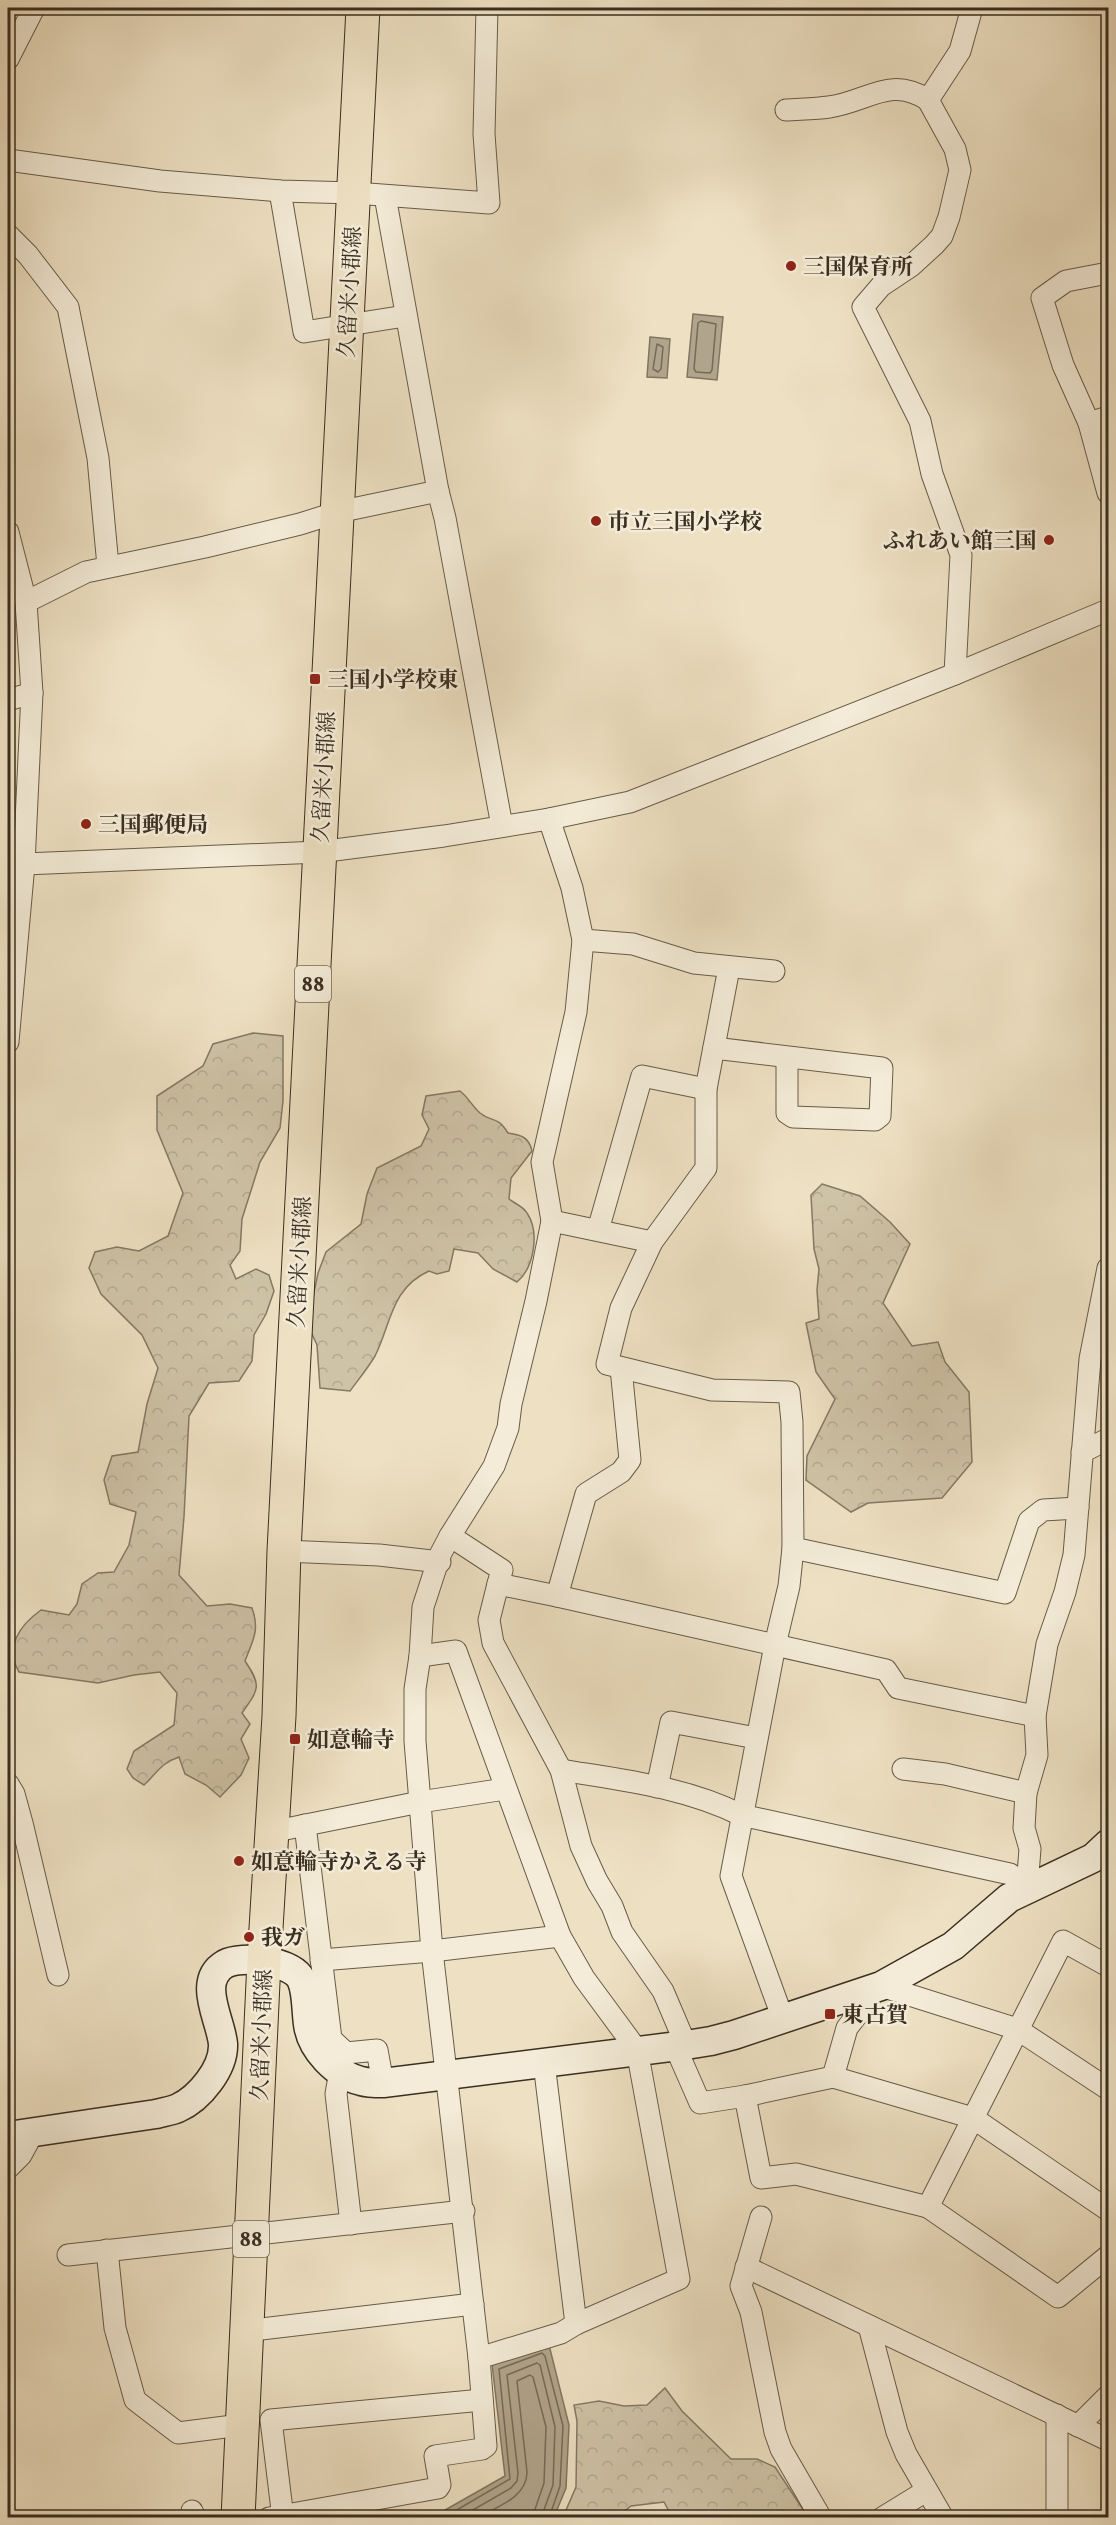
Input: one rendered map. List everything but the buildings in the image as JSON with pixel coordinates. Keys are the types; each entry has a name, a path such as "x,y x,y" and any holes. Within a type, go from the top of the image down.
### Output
{"main road":[{"name":"久留米小郡線","path":"238,2517 245,2331 279,1716 284,1551 346,327 370,195 363,8"}],"street":[{"path":"8,59 34,8"},
{"path":"8,160 160,181 280,191 489,203 484,134 487,8"},
{"path":"928,100 960,51 972,8"},
{"path":"786,110 830,107 898,88 915,92 928,100 955,149 960,170 942,236 911,266 881,286 863,306 920,421 932,474 961,555 955,675"},
{"path":"280,191 304,333 405,316"},
{"path":"370,195 405,316 502,826"},
{"path":"8,235 28,255 68,307 98,458 108,566"},
{"path":"1108,273 1066,281 1042,298 1063,365 1099,420 1108,493"},
{"path":"26,602 86,572 108,566 205,547 300,524 338,512 438,491"},
{"path":"8,532 26,602 32,693 24,864 8,1042"},
{"path":"24,864 319,852 549,819 630,802 955,675 1108,610"},
{"path":"8,700 32,693"},
{"path":"482,2400 271,2420 278,2517 438,2488 440,2485 435,2456 482,2449 486,2446 479,2358 464,2211 432,1951 415,1741 415,1689 423,1607 440,1562 440,1555 494,1466 508,1428 511,1404 536,1301 552,1221 542,1162 576,1012 584,940 572,888 549,819"},
{"path":"584,940 633,944 694,963 774,971"},
{"path":"729,968 706,1089 706,1168 652,1242 621,1308 607,1364 712,1390 789,1392 792,1422 793,1548 789,1586 756,1738 731,1876 783,2019"},
{"path":"714,1048 882,1068 880,1116 875,1120 793,1117 788,1113 787,1058"},
{"path":"597,1230 642,1076 706,1089"},
{"path":"552,1221 652,1242"},
{"path":"1027,1887 1030,1849 1023,1828 1026,1793 1037,1755 1035,1716 1047,1644 1065,1592 1074,1555 1089,1359 1108,1268"},
{"path":"557,1596 585,1494 621,1472 630,1460 621,1368"},
{"path":"1082,1452 1108,1439"},
{"path":"793,1548 1005,1593 1029,1521 1042,1510 1078,1508"},
{"path":"450,1536 502,1570 489,1620 493,1643 561,1770 585,1855 612,1906 622,1932 663,1991 700,2103 833,2077 973,2118 1108,2210"},
{"path":"284,1551 379,1555 440,1562"},
{"path":"498,1584 886,1670 898,1688 1035,1716"},
{"path":"420,1656 456,1651 561,1936 584,1977 637,2050 679,2279 576,2324 561,2333 479,2358"},
{"path":"657,1787 671,1722 756,1738"},
{"path":"561,1770 657,1787 723,1806 741,1815 1010,1875 1027,1887"},
{"path":"903,1770 945,1774 1026,1793"},
{"path":"8,1784 14,1794 22,1823 58,1975"},
{"path":"271,1832 420,1802 506,1789"},
{"path":"305,1825 331,2039 346,2053 377,2050 383,2083"},
{"path":"8,2168 21,2155 20,2135 72,2125 156,2114 178,2108 195,2097 210,2081 223,2047 221,2027 213,2007 211,1983 216,1973 224,1965 236,1960 264,1961 296,1973 300,1977 312,2038 324,2056 340,2071 361,2081 383,2083 711,2042 874,1989 953,1946 1009,1898 1027,1887 1093,1858 1108,1844"},
{"path":"321,1960 432,1951 561,1936"},
{"path":"928,2207 1063,1941 1108,1966"},
{"path":"874,1989 1017,2029 1108,2089"},
{"path":"833,2077 848,2028 874,1989"},
{"path":"544,2063 576,2324"},
{"path":"340,2071 336,2094 351,2224"},
{"path":"745,2096 761,2178 796,2174 928,2207 1058,2297 1108,2256"},
{"path":"68,2254 464,2211"},
{"path":"761,2217 741,2286 751,2312 775,2432 781,2449 821,2517"},
{"path":"107,2250 115,2328 135,2400 178,2433 241,2426"},
{"path":"746,2267 1108,2440"},
{"path":"245,2331 473,2304"},
{"path":"869,2326 897,2432 906,2454 942,2517"},
{"path":"1078,2426 1108,2396"},
{"path":"1057,2415 1057,2517"},
{"path":"882,2517 926,2491"}],"green space":[{"path":"253,1033 283,1036 283,1101 280,1128 260,1162 242,1219 240,1251 230,1265 236,1279 256,1269 269,1275 274,1291 266,1314 254,1335 252,1361 239,1381 209,1383 189,1416 179,1575 207,1606 230,1604 252,1608 254,1616 253,1641 245,1661 254,1676 256,1687 255,1693 242,1713 250,1724 241,1739 249,1758 241,1775 220,1797 206,1785 185,1774 179,1757 164,1765 144,1785 133,1778 127,1769 134,1751 174,1725 177,1693 160,1672 98,1683 19,1672 13,1654 16,1637 33,1616 41,1610 69,1615 77,1604 82,1584 98,1573 114,1572 129,1545 136,1512 110,1504 104,1480 112,1456 138,1452 147,1404 158,1368 142,1335 101,1294 89,1268 95,1252 117,1247 139,1251 168,1236 183,1193 157,1130 157,1096 203,1066 213,1044"},
{"path":"460,1091 480,1113 497,1121 508,1133 524,1138 531,1146 532,1151 511,1178 509,1199 524,1209 531,1221 534,1239 528,1268 517,1282 493,1269 478,1253 454,1249 449,1271 437,1274 429,1271 416,1278 399,1297 375,1356 350,1391 320,1388 317,1345 311,1332 310,1312 318,1273 326,1252 361,1224 367,1194 377,1168 421,1146 429,1129 422,1115 426,1096"},
{"path":"822,1184 860,1196 890,1222 910,1244 883,1303 912,1346 938,1342 945,1362 969,1392 972,1462 942,1498 868,1503 851,1512 806,1480 807,1456 835,1399 816,1372 806,1323 819,1319 817,1290 819,1269 814,1249 811,1195"},
{"path":"665,2388 682,2411 731,2459 757,2459 775,2467 808,2517 672,2517 664,2502 631,2506 617,2517 563,2517 576,2487 577,2421 574,2405 599,2401 624,2406 647,2405"}],"water":[{"path":"693,314 723,317 717,380 687,377"},
{"path":"650,337 670,339 667,378 647,377"},
{"path":"549,2345 569,2425 566,2488 554,2517 431,2518 505,2476 492,2364"}],"place":[{"name":"三国保育所","path":"791,266"},
{"name":"市立三国小学校","path":"596,521"},
{"name":"ふれあい館三国","path":"1049,540"},
{"name":"三国小学校東","path":"315,679"},
{"name":"三国郵便局","path":"86,824"},
{"name":"如意輪寺","path":"295,1739"},
{"name":"如意輪寺かえる寺","path":"239,1861"},
{"name":"我ガ","path":"249,1937"},
{"name":"東古賀","path":"830,2014"}]}
